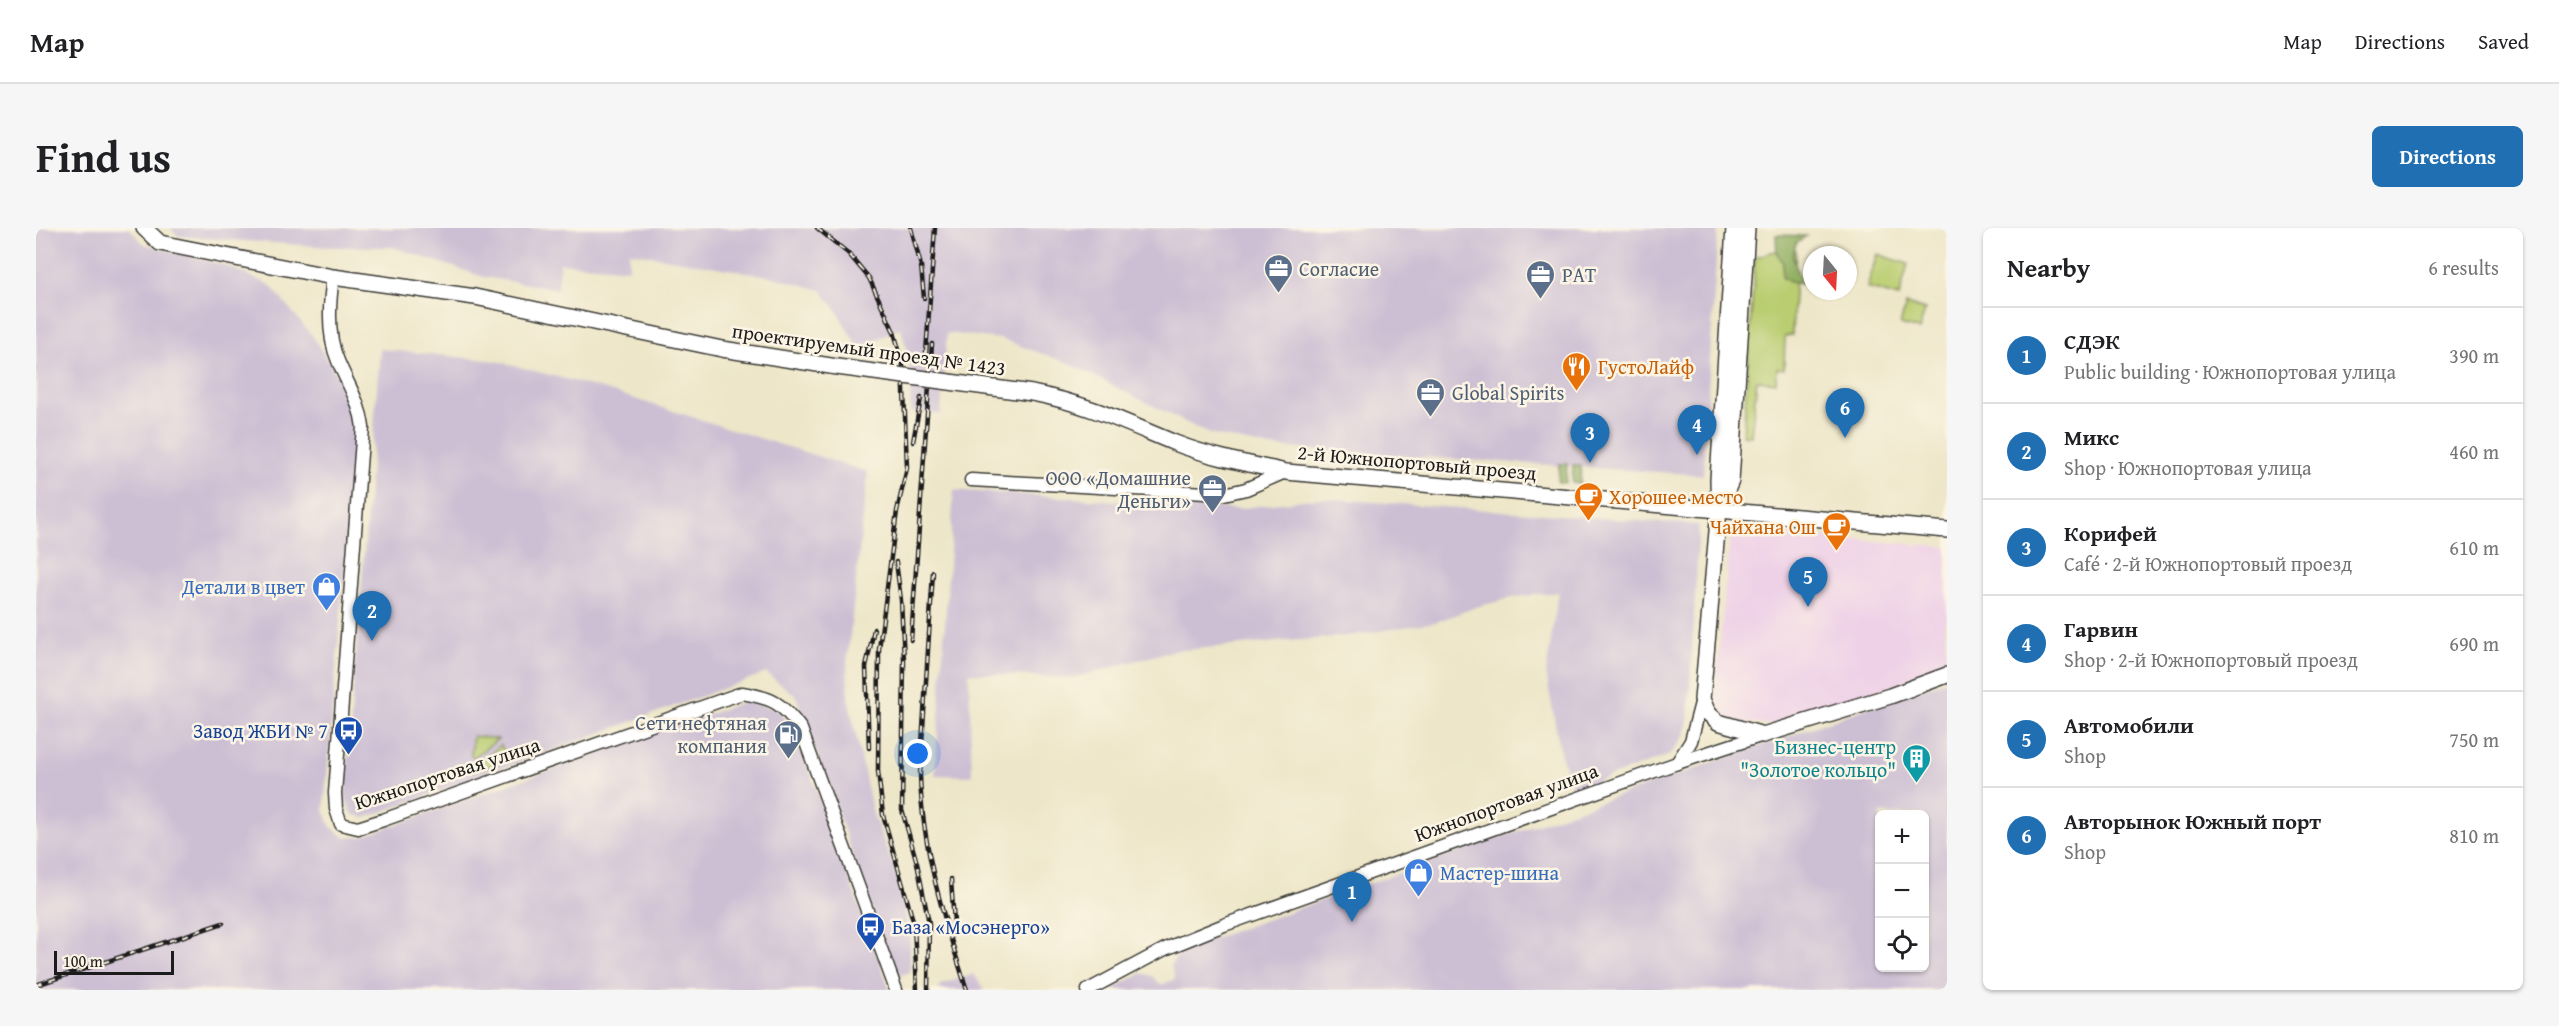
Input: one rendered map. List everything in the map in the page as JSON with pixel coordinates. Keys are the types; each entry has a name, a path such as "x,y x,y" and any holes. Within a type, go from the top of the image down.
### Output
{"main road":[{"path":"144,228 160,243 333,277"},
{"path":"1726,461 1734,228"},
{"path":"1746,228 1702,699 1708,713 1718,722 1763,735"},
{"name":"проектируемый проезд № 1423","path":"333,277 438,292 722,349 1032,393 1098,409 1176,443 1217,457 1286,472"},
{"name":"2-й Южнопортовый проезд","path":"1286,472 1947,530"},
{"name":"Южнопортовая улица","path":"1763,735 1890,696 1947,675"}],"street":[{"name":"Южнопортовая улица","path":"333,277 330,300 332,336 337,359 361,406 363,427 335,793 336,809 341,824 358,828 383,820 742,693 768,697 787,709 801,729 896,990"},
{"name":"2-й Южнопортовый проезд","path":"971,480 1224,494 1246,489 1286,472"},
{"path":"1677,763 1691,741 1702,699"},
{"name":"Южнопортовая улица","path":"1088,990 1165,949 1224,925 1677,763 1763,735"}],"shaded area":[{"path":"36,228 129,228 144,244 228,266 270,285 313,337 358,409 324,810 331,827 345,837 361,837 746,701 778,710 795,732 890,990 36,990"},
{"path":"170,228 1718,228 1703,475 1271,447 1209,434 1068,363 1001,339 947,333 941,414 911,412 909,360 901,328 858,348 836,309 821,290 769,276 629,252 629,269 560,263 558,289 484,277 392,247 328,247 178,236"},
{"path":"380,349 497,361 603,389 868,472 847,662 848,698 873,814 897,876 910,937 910,972 896,977 796,696 766,673 365,818 352,814 345,797"},
{"path":"954,490 1236,509 1318,498 1699,525 1688,721 1684,736 1670,755 1573,790 1561,756 1546,673 1558,592 1516,597 1476,607 1436,622 1348,636 1171,651 1073,678 969,673 972,776 935,775"},
{"path":"1731,529 1947,547 1947,620 1944,623 1947,667 1774,725 1727,721 1714,700"},
{"path":"1947,680 1947,990 1110,990 1142,973 1152,976 1161,985 1175,979 1171,967 1176,957 1186,948"},
{"path":"974,974 984,990 938,990 940,985"}],"green space":[{"path":"1776,235 1806,236 1796,243 1793,256 1801,284 1790,282 1782,277 1783,263 1777,254"},
{"path":"1782,249 1796,250 1792,335 1785,336 1784,369 1777,368 1776,382 1757,380 1751,436 1743,435 1755,257"},
{"path":"1877,254 1908,264 1899,297 1867,288"},
{"path":"1906,304 1925,310 1919,330 1900,325"},
{"path":"1559,464 1567,464 1566,483 1558,482"},
{"path":"1573,465 1581,465 1580,484 1572,483"},
{"path":"473,736 498,739 474,757 471,755"},
{"path":"501,745 505,754 522,749 524,754 472,772 471,769"}],"railway":[{"path":"817,228 849,254 869,278 894,332 903,364 907,468 897,511 879,649 878,771 883,815 914,924 917,990"},
{"path":"911,228 921,266 924,298"},
{"path":"926,353 935,228"},
{"path":"911,640 932,344"},
{"path":"913,442 921,398"},
{"path":"896,562 901,600 904,660 902,810 917,863 929,923 928,990"},
{"path":"933,572 920,775 922,803 936,884 967,990"},
{"path":"869,748 866,667 874,629"},
{"path":"951,879 954,923"},
{"path":"36,985 223,923"}],"place":[{"name":"Согласие","path":"1278,294"},
{"name":"РАТ","path":"1541,300"},
{"name":"ГустоЛайф","path":"1577,392"},
{"name":"Global Spirits","path":"1431,418"},
{"name":"Авторынок Южный порт","path":"1845,438"},
{"name":"Гарвин","path":"1697,455"},
{"name":"Корифей","path":"1590,463"},
{"name":"ООО «Домашние Деньги»","path":"1212,514"},
{"name":"Хорошее место","path":"1588,522"},
{"name":"Чайхана Ош","path":"1837,552"},
{"name":"Автомобили","path":"1808,607"},
{"name":"Детали в цвет","path":"326,612"},
{"name":"Микс","path":"372,641"},
{"name":"Завод ЖБИ № 7","path":"349,756"},
{"name":"Сети нефтяная компания","path":"788,760"},
{"name":"Бизнес-центр \"Золотое кольцо\"","path":"1917,784"},
{"name":"Мастер-шина","path":"1419,898"},
{"name":"СДЭК","path":"1352,922"},
{"name":"База «Мосэнерго»","path":"871,952"}]}
